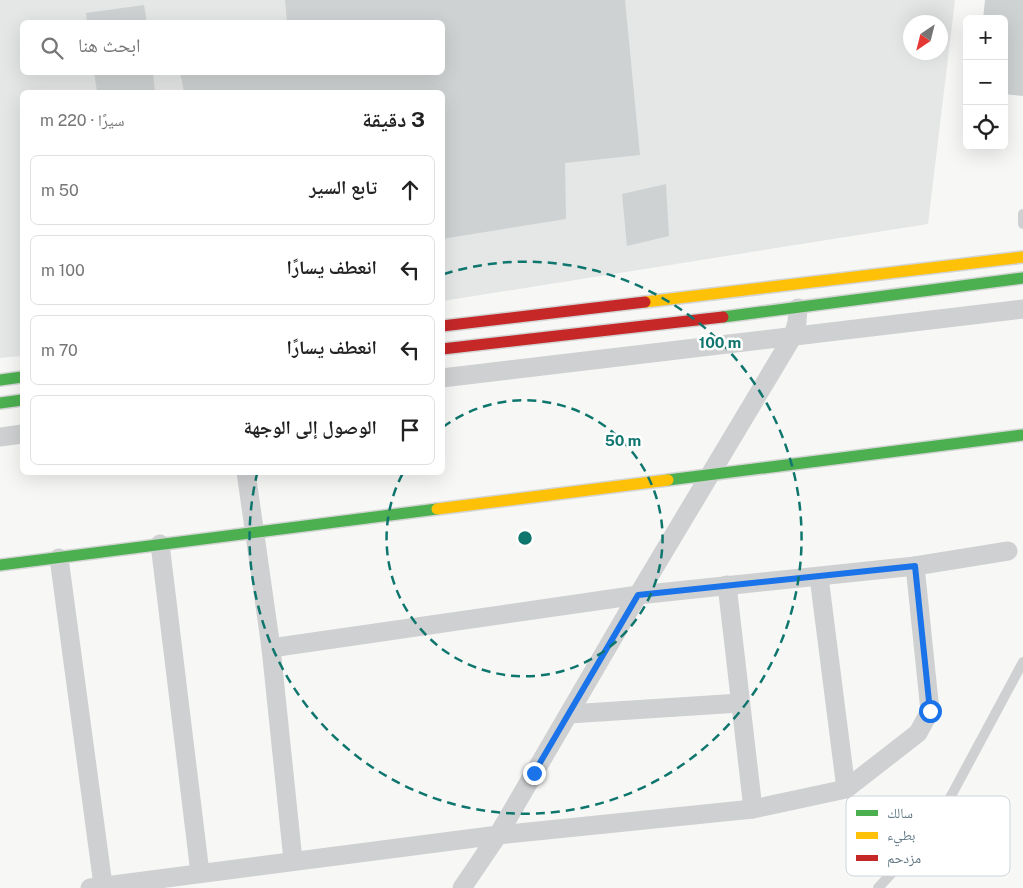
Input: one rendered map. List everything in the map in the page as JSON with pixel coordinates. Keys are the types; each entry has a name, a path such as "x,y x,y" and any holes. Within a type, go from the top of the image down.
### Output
{"main road":[{"path":"445,326 1023,257"},
{"path":"866,275 870,298"},
{"path":"445,350 798,308 1023,278"},
{"path":"0,380 20,377"},
{"path":"0,403 20,400"},
{"path":"0,564 1023,435"}],"street":[{"path":"462,888 498,835 638,595 793,336 798,308"},
{"path":"445,378 1023,308"},
{"path":"0,437 20,434"},
{"path":"246,475 253,532 272,648 293,860"},
{"path":"160,544 200,873"},
{"path":"272,648 638,595 915,566 1008,551"},
{"path":"58,558 96,887 293,860 498,835 753,809 846,789 918,733 930,711 915,566"},
{"path":"819,577 846,789"},
{"path":"727,585 753,809"},
{"path":"568,714 740,703"}],"lane":[{"path":"1023,214 1023,224"},
{"path":"951,796 1023,662"},
{"path":"878,888 889,876"}],"shaded area":[{"path":"0,0 955,0 948,58 948,15 903,15 903,60 948,60 928,224 445,301 445,90 20,90 20,356 0,358"}],"building":[{"path":"285,0 625,0 640,155 565,163 566,219 445,239 445,90 184,90 181,75 445,75 445,20 287,20"},
{"path":"985,0 1023,0 1023,96 1008,94 1008,15 983,15"},
{"path":"144,5 147,20 87,20 86,13"},
{"path":"94,75 153,75 155,90 97,90"},
{"path":"666,184 669,236 627,246 622,194"}],"traffic: fast":[{"path":"723,317 1023,278"},
{"path":"0,380 20,377"},
{"path":"0,403 20,400"},
{"path":"668,480 1023,435"},
{"path":"0,565 437,509"}],"traffic: slow":[{"path":"645,302 1023,257"},
{"path":"437,509 668,480"}],"traffic: jam":[{"path":"445,326 645,302"},
{"path":"445,349 723,317"}],"route":[{"path":"534,773 638,595 915,566 930,711"}]}
